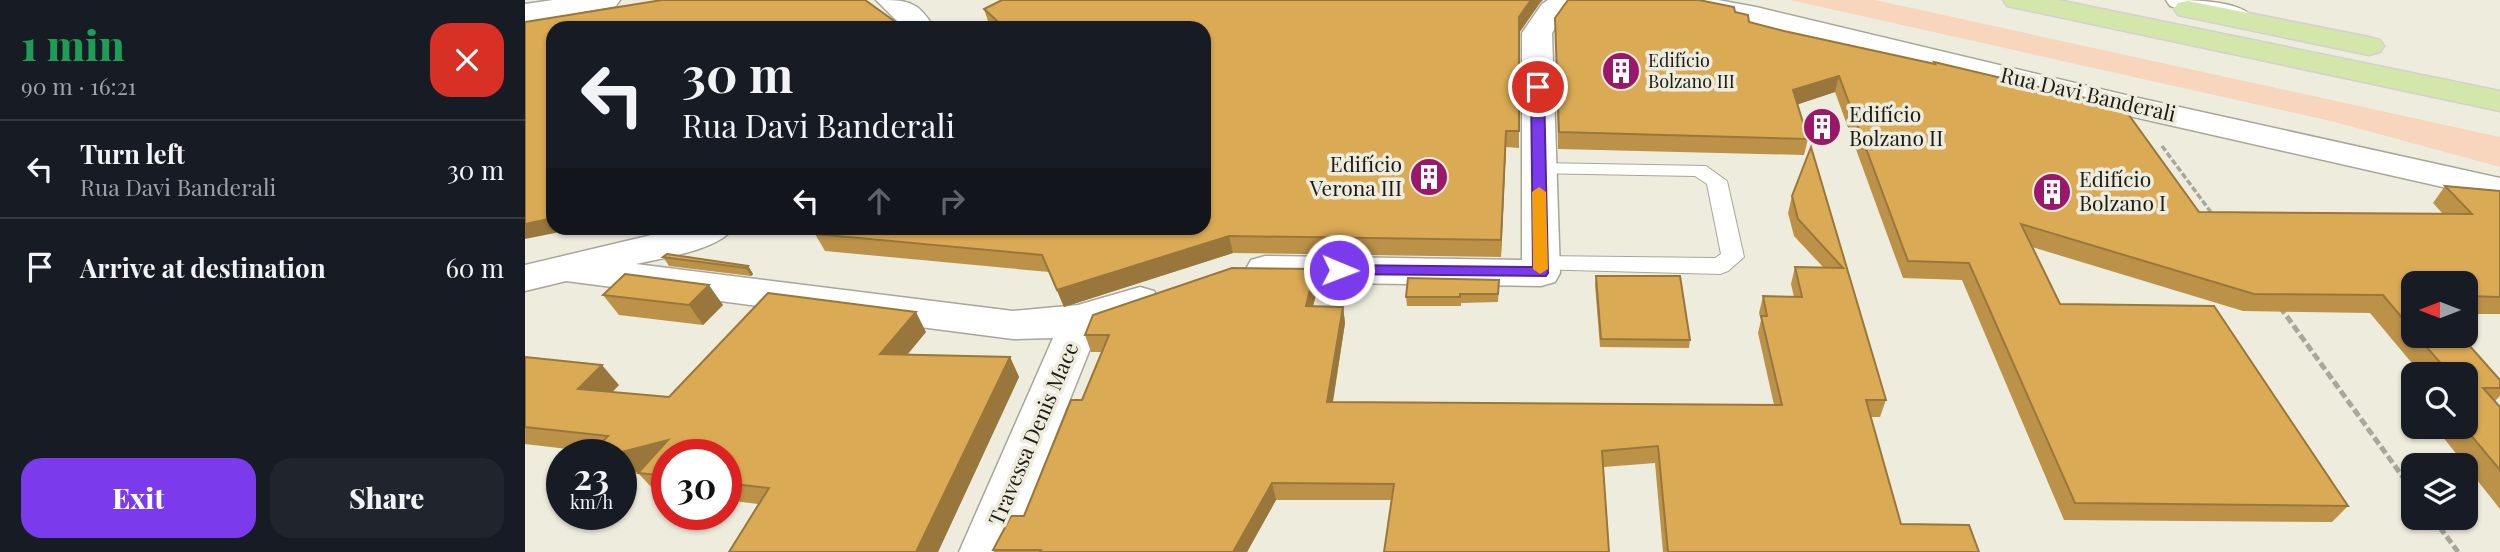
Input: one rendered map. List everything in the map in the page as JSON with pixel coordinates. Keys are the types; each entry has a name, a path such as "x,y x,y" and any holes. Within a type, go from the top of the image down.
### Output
{"main road":[{"path":"2017,0 2500,101"},
{"path":"2144,0 2500,75"}],"street":[{"path":"525,13 606,0"},
{"path":"890,0 916,21"},
{"path":"1233,269 1540,269 1537,33 1552,10 1568,0"},
{"name":"Rua Davi Banderali","path":"1676,0 1756,16 2134,107 2500,188"},
{"path":"2180,0 2273,26"},
{"path":"525,278 682,241 697,235"},
{"path":"569,269 954,319 1048,326 1081,321"},
{"name":"Travessa Denis Mace","path":"984,552 1081,321 1167,292"}],"lane":[{"path":"1539,169 1699,170 1717,181 1733,257 1720,266 1540,269"}],"path":[{"path":"2134,107 2216,220"},
{"path":"2273,299 2401,475"},
{"path":"2442,530 2458,552"}],"shaded area":[{"path":"1790,0 1875,0 2500,137 2500,167 2331,121"}],"building":[{"path":"662,0 865,0 894,21 546,21 546,220 525,224 525,22"},
{"path":"1002,0 1531,0 1519,17 1519,131 1506,131 1501,240 1229,236 1057,290 1042,255 826,235 1211,235 1211,21 997,21 984,9"},
{"path":"1568,0 1699,0 1734,7 1735,12 1748,15 1749,22 1784,31 1935,64 1934,62 2123,107 2199,212 2472,214 2445,186 2500,191 2500,297 2478,296 2478,271 2401,271 2401,317 2383,295 2254,294 2021,224 2060,304 2214,306 2348,506 2075,503 1969,263 1908,261 1839,76 1793,90 1808,139 1559,132 1555,18"},
{"path":"1811,147 1886,400 1866,400 1901,524 1969,525 1979,552 1668,552 1658,446 1602,451 1609,552 1384,552 1394,484 1272,483 1233,552 993,550 1011,516 1024,516 1071,400 1082,400 1109,335 1085,335 1093,315 1232,268 1315,269 1306,306 1343,307 1327,402 1782,405 1761,316 1767,316 1763,296 1802,297 1795,267 1843,268 1798,219 1792,196"},
{"path":"667,254 748,266 746,268 663,257"},
{"path":"625,274 709,285 689,305 603,295"},
{"path":"1596,276 1680,276 1690,340 1601,339"},
{"path":"1408,278 1499,280 1498,294 1406,297"},
{"path":"768,293 916,312 880,354 1010,357 916,552 729,552 769,488 742,485 742,439 651,439 651,444 637,448 637,439 605,439 608,436 525,427 525,357 602,365 578,389 669,397"},
{"path":"2427,348 2472,348 2500,380 2500,388 2483,388 2500,407 2500,470 2474,439 2478,439 2478,362 2440,362"},
{"path":"651,459 651,474 638,473"}],"slow traffic":[{"path":"1539,192 1540,269"}],"place":[{"name":"Edifício Bolzano III","path":"1621,71"},
{"name":"Edifício Bolzano II","path":"1822,127"},
{"name":"Edifício Verona III","path":"1429,177"},
{"name":"Edifício Bolzano I","path":"2052,192"}],"route":[{"path":"1339,270 1541,273 1538,87"}]}
